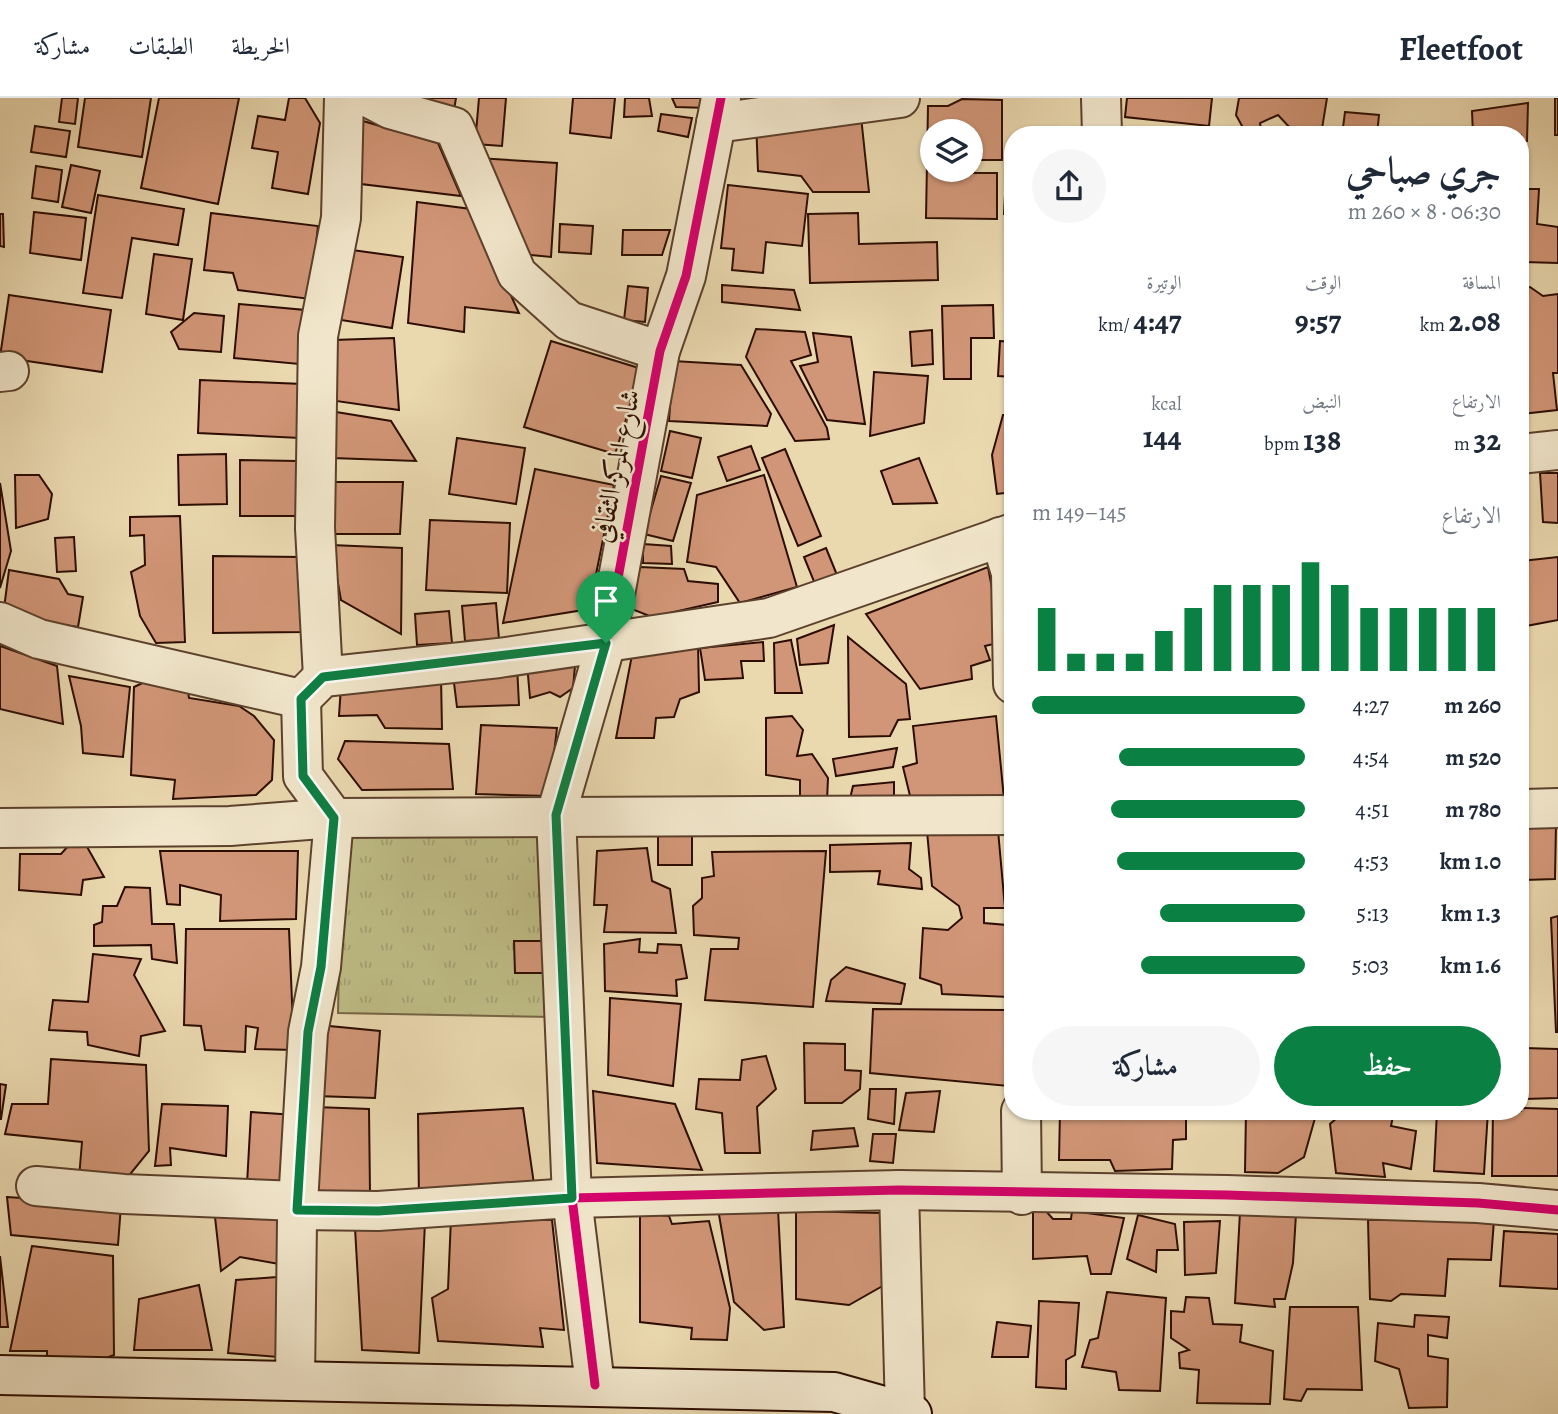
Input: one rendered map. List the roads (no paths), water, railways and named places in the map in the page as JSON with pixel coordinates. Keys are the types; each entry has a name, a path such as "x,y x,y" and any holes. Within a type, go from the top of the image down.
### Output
{"street":[{"path":"295,1380 298,1206 308,1032 321,967 334,818 303,776 312,688 318,336 341,218 344,98"},
{"path":"369,98 390,109 454,127 517,274 569,321 660,351"},
{"path":"718,111 900,98"},
{"path":"1101,98 1102,126"},
{"name":"شارع المركز الثقافي","path":"595,1385 572,1198 556,815 606,643 660,351 686,276 718,111"},
{"path":"1529,453 1558,450"},
{"path":"0,622 39,639 312,688 769,618 1004,536"},
{"path":"1529,809 1558,808"},
{"path":"0,828 230,826 334,818 556,815 1004,815"},
{"path":"1021,1120 1022,1195"},
{"path":"36,1186 378,1211 572,1198 899,1190 1022,1195 1227,1195 1478,1203 1558,1210"},
{"path":"0,1375 595,1385 834,1392 909,1413 899,1190"}]}
